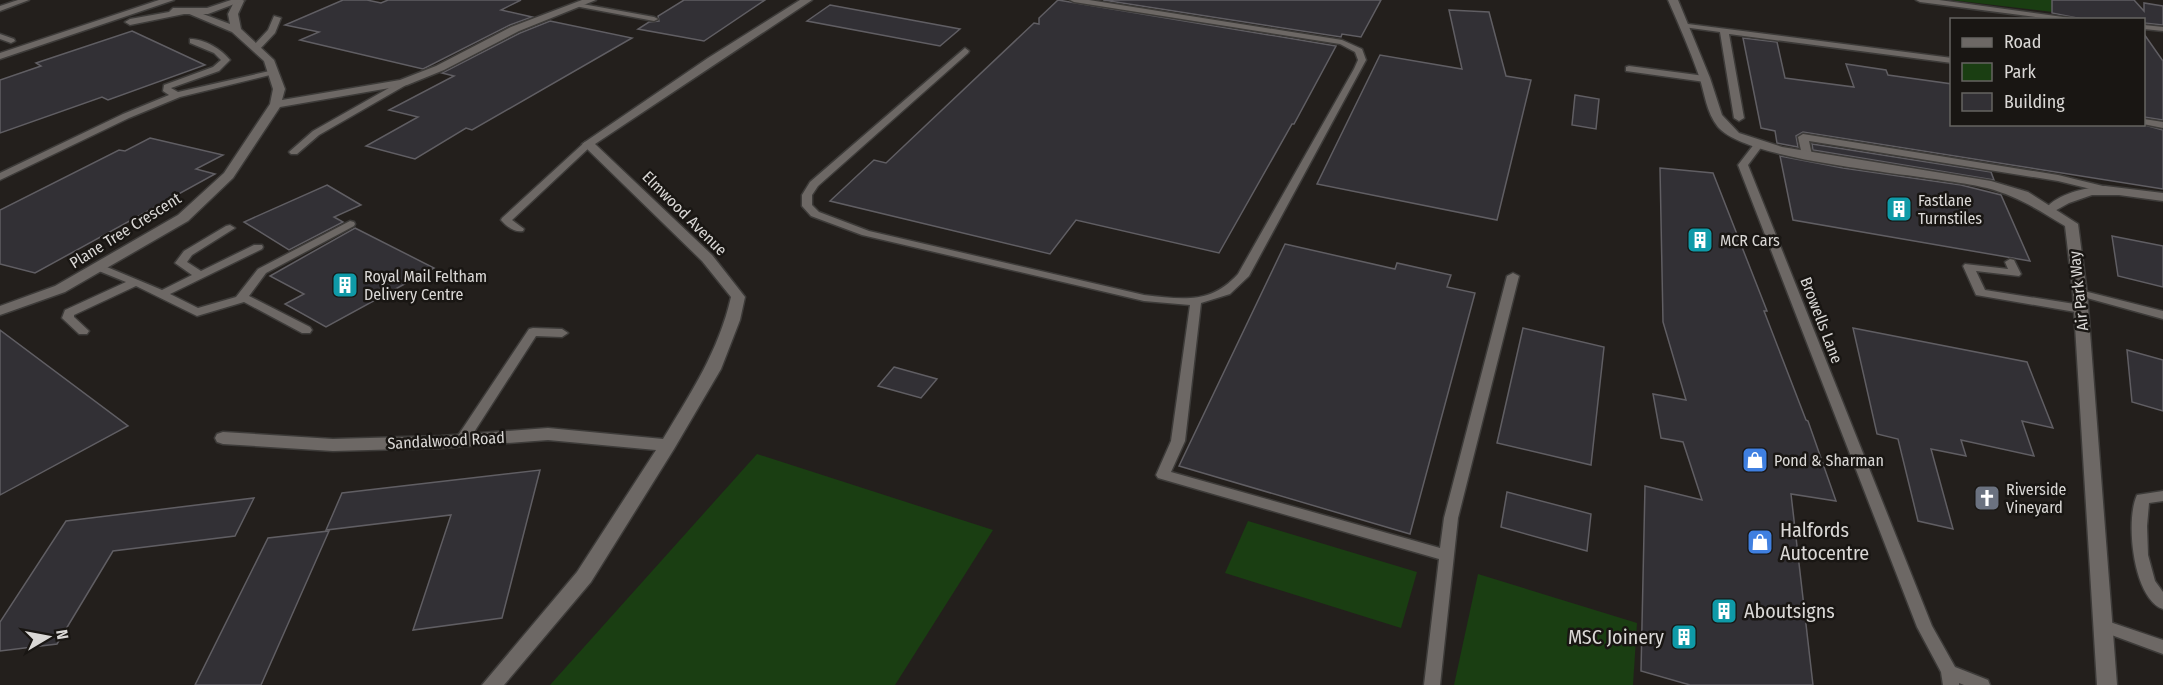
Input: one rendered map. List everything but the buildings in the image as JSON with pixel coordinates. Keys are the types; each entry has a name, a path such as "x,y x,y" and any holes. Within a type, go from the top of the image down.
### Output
{"street":[{"path":"168,1 165,7 170,11 192,13 224,7 240,0"},
{"path":"236,30 233,14 240,0"},
{"path":"192,13 236,30 269,60 279,89 276,104 402,83 440,68 515,29 591,0"},
{"path":"588,144 712,60 807,0"},
{"path":"1673,0 1705,79 1716,116 1724,127 1737,136 1758,145"},
{"path":"0,56 168,1"},
{"path":"46,41 180,13"},
{"name":"Plane Tree Crescent","path":"0,311 60,289 183,218 229,175 276,104"},
{"name":"Elmwood Avenue","path":"492,685 584,578 713,369 733,320 738,297 707,258 588,144"},
{"name":"Air Park Way","path":"1758,145 1987,184 2024,195 2051,209 2071,224 2080,293 2107,685"},
{"path":"2051,209 2081,194 2103,189 2163,197"},
{"name":"Sandalwood Road","path":"223,438 333,445 548,434 668,445"}],"lane":[{"path":"0,9 25,0"},
{"path":"965,51 814,184 807,195 807,206 815,214 866,233 1144,298 1178,302 1227,292 1243,276 1358,69 1362,60 1359,51 1342,42 1074,0"},
{"path":"1920,0 2065,18"},
{"path":"580,5 654,19"},
{"path":"256,48 272,32 277,18"},
{"path":"1683,25 1950,61"},
{"path":"2145,27 2163,29"},
{"path":"1724,30 1739,118"},
{"path":"0,36 12,41"},
{"path":"177,95 167,91 167,87 216,69 226,60 217,51 193,41"},
{"path":"1629,69 1705,79"},
{"path":"0,177 126,116 177,95 274,73"},
{"path":"294,152 316,132 402,83"},
{"path":"2145,122 2163,125"},
{"path":"1807,155 1803,137 2058,178 2103,189"},
{"path":"519,229 506,220 588,144"},
{"name":"Browells Lane","path":"1758,145 1743,165 1925,627 1950,678"},
{"path":"98,267 136,282 197,312 241,298 262,271 350,224"},
{"path":"200,275 181,263 188,253 230,228"},
{"path":"162,294 258,247"},
{"path":"2010,262 2015,274 1969,266 1980,293 2081,309"},
{"path":"1432,685 1451,518 1514,276"},
{"path":"83,331 68,318 69,314 136,282"},
{"path":"2080,293 2163,315"},
{"path":"241,298 306,330"},
{"path":"1196,300 1178,441 1163,475 1447,556"},
{"path":"462,440 534,332 562,333"},
{"path":"2163,496 2142,499 2140,510 2144,574 2152,593 2163,603"},
{"path":"2104,626 2163,647"},
{"path":"1950,678 1982,685"}],"green space":[{"path":"1951,0 2057,0 2070,14"},
{"path":"757,454 993,530 895,685 550,685"},
{"path":"1248,521 1417,572 1401,628 1225,573"},
{"path":"1478,574 1637,623 1633,685 1454,685"}],"place":[{"name":"Fastlane Turnstiles","path":"1899,209"},
{"name":"MCR Cars","path":"1700,240"},
{"name":"Royal Mail Feltham Delivery Centre","path":"345,285"},
{"name":"Pond & Sharman","path":"1755,460"},
{"name":"Riverside Vineyard","path":"1987,498"},
{"name":"Halfords Autocentre","path":"1760,542"},
{"name":"Aboutsigns","path":"1724,611"},
{"name":"MSC Joinery","path":"1684,637"}]}
